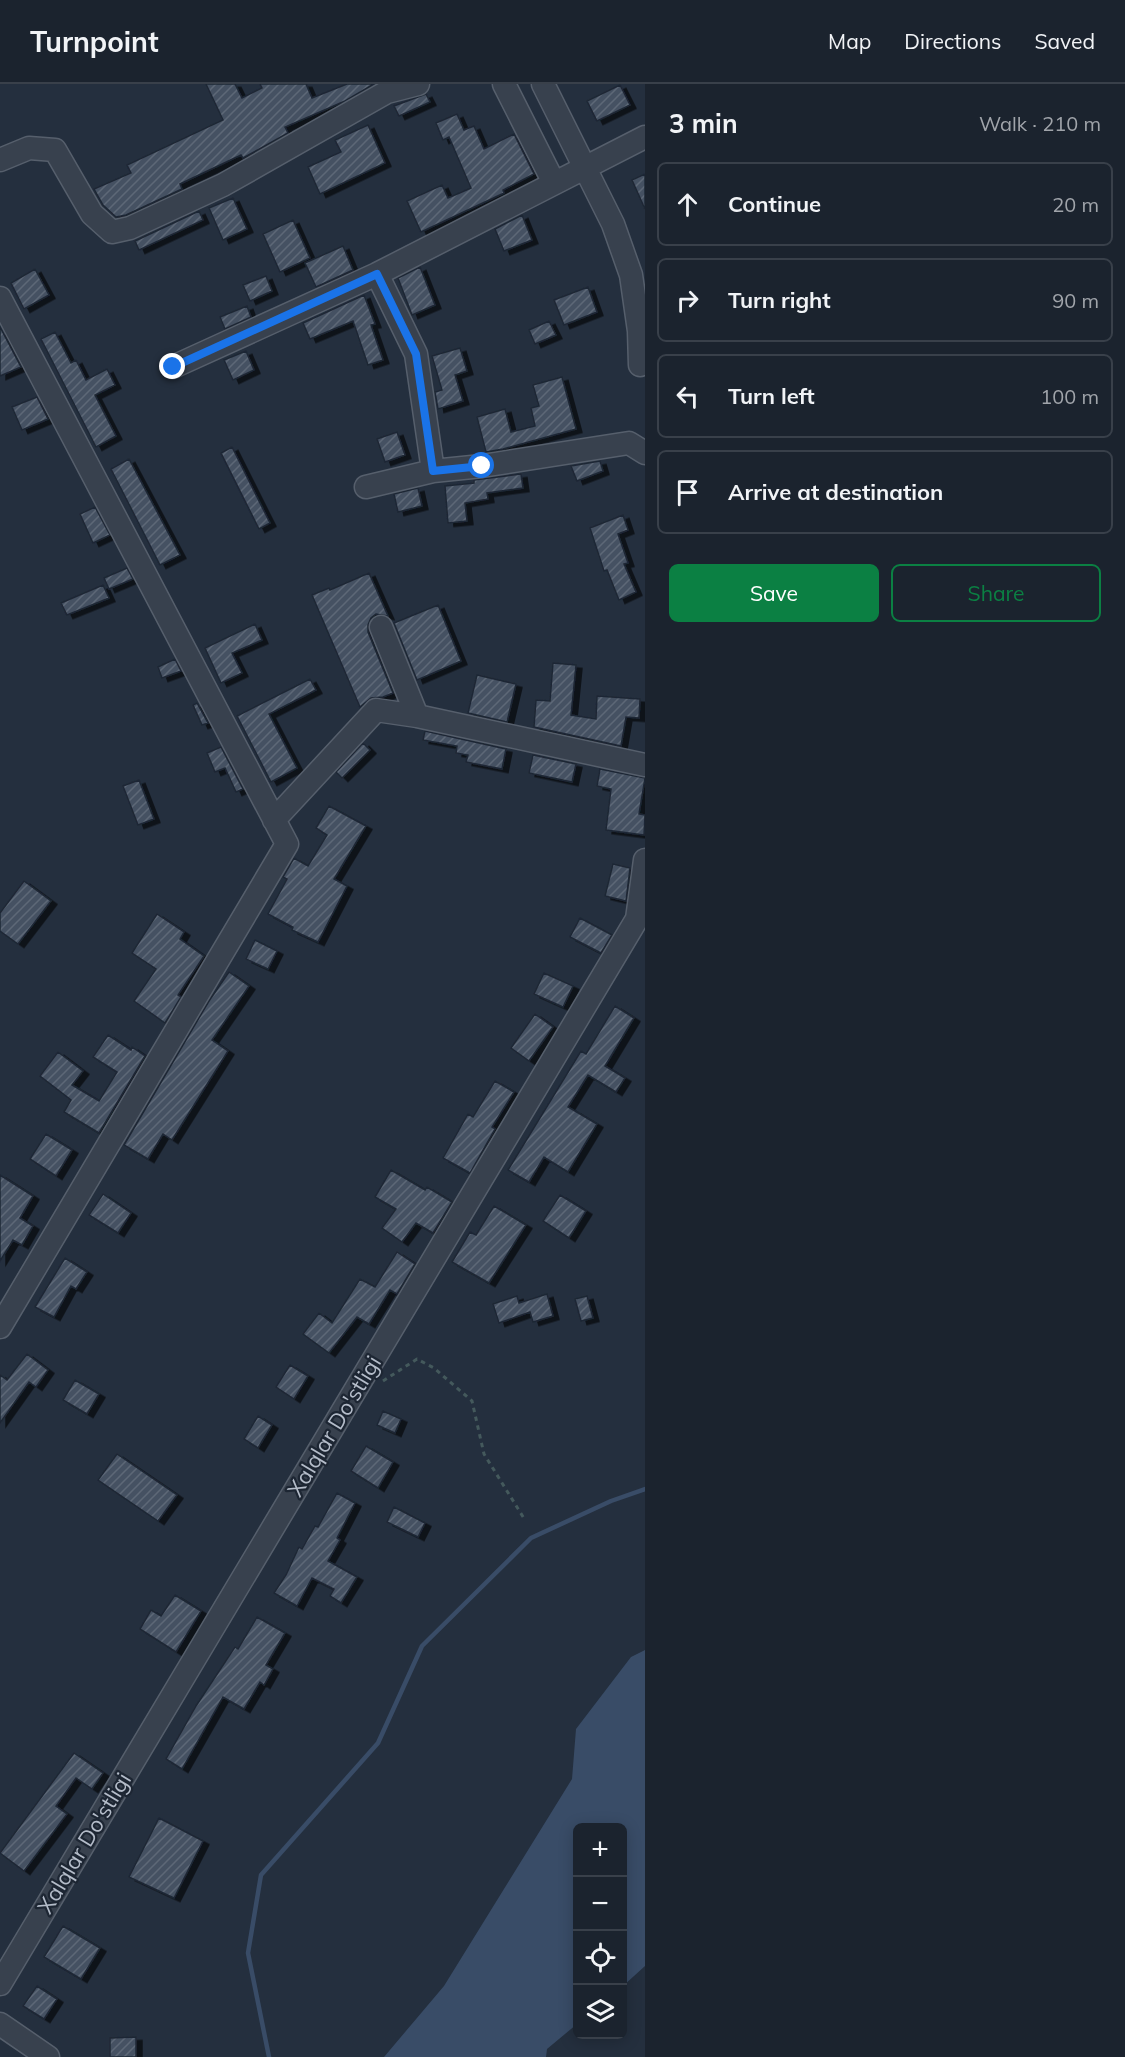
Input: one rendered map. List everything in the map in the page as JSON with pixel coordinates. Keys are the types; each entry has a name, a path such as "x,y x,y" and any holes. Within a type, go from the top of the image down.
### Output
{"street":[{"path":"0,160 29,148 55,150 92,214 112,232 130,228 223,185 387,92 418,84"},
{"path":"504,84 554,183"},
{"path":"543,84 613,224 632,275 639,331 640,365"},
{"path":"173,367 377,274 645,137"},
{"path":"377,274 416,354 433,471"},
{"path":"0,298 286,843 0,1328"},
{"path":"366,487 433,471 482,466 629,443 645,453"},
{"path":"381,627 417,716"},
{"path":"274,820 376,710 417,716 645,765"},
{"name":"Xalqlar Do'stligi","path":"0,1984 637,919 645,860"},
{"path":"0,2024 48,2057"}],"path":[{"path":"352,1396 376,1386 417,1359 434,1368 472,1401 484,1454 525,1520"}],"water":[{"path":"645,1650 645,1966 627,1982 627,1823 573,1823 573,2027 547,2049 546,2057 384,2057 444,1986 572,1779 576,1729 631,1657"}],"building":[{"path":"206,84 235,84 242,98 262,88 260,84 306,84 312,98 347,84 374,84 345,101 285,127 288,133 243,158 241,155 180,184 182,189 126,215 116,217 103,205 94,189 131,173 127,165 223,120"},
{"path":"620,85 630,105 597,121 587,101"},
{"path":"426,94 430,102 399,116 394,106"},
{"path":"457,114 464,130 474,126 484,149 514,134 534,174 503,190 504,193 421,232 407,201 442,185 448,198 471,188 449,137 443,140 436,123"},
{"path":"368,125 385,163 320,194 308,167 341,152 335,140"},
{"path":"645,174 645,209 632,180"},
{"path":"233,198 247,229 223,240 209,208"},
{"path":"199,211 203,220 139,250 135,241"},
{"path":"522,215 532,240 504,251 495,229"},
{"path":"293,220 310,258 280,272 263,234"},
{"path":"343,246 353,270 316,287 305,263"},
{"path":"420,267 435,305 412,315 398,278"},
{"path":"35,269 49,295 24,309 11,283"},
{"path":"266,276 272,291 250,301 243,285"},
{"path":"588,287 597,312 564,325 554,300"},
{"path":"364,295 375,324 371,325 383,360 368,365 353,321 310,339 303,323"},
{"path":"247,306 251,317 225,329 220,317"},
{"path":"549,321 556,335 535,344 529,330"},
{"path":"0,327 21,367 0,376"},
{"path":"55,332 71,363 76,360 86,380 107,369 115,385 95,395 116,436 96,447 41,339"},
{"path":"460,348 467,371 455,375 463,401 438,409 435,392 442,390 432,356"},
{"path":"246,351 254,370 233,380 224,360"},
{"path":"562,377 576,429 486,452 477,417 505,409 511,432 535,426 531,408 539,406 533,385"},
{"path":"37,397 48,419 22,430 12,407"},
{"path":"397,432 405,455 385,462 377,439"},
{"path":"232,447 270,523 259,529 221,453"},
{"path":"129,459 180,555 160,565 111,469"},
{"path":"600,461 603,471 577,481 571,466"},
{"path":"521,474 523,488 487,493 488,499 465,503 467,521 448,523 445,486"},
{"path":"418,488 422,506 398,512 394,494"},
{"path":"95,507 110,535 93,543 80,514"},
{"path":"623,515 628,530 618,534 628,563 624,564 636,592 619,600 607,570 604,571 590,528"},
{"path":"127,568 133,579 109,589 104,578"},
{"path":"369,573 388,616 376,614 371,618 368,632 393,693 371,698 360,707 312,595 329,588 330,590"},
{"path":"103,585 109,598 67,615 61,603"},
{"path":"438,605 461,661 417,680 394,623"},
{"path":"255,624 262,640 232,653 242,673 221,683 205,648"},
{"path":"175,659 181,671 162,678 158,667"},
{"path":"553,663 576,665 571,715 596,719 597,696 640,699 639,718 626,717 621,746 534,727 536,700 550,701"},
{"path":"477,675 516,684 507,722 468,713"},
{"path":"310,679 316,690 269,714 297,768 271,782 237,716"},
{"path":"197,703 208,723 202,725 193,705"},
{"path":"425,731 506,749 502,769 466,762 468,755 456,753 457,746 423,740"},
{"path":"363,743 370,750 342,778 336,772"},
{"path":"221,747 243,789 236,792 225,768 215,772 207,753"},
{"path":"533,755 576,764 572,782 529,773"},
{"path":"600,769 645,778 639,814 645,815 644,835 606,830 611,789 597,786"},
{"path":"139,780 154,819 138,825 123,786"},
{"path":"329,806 366,826 334,879 347,886 318,942 292,930 293,927 268,914 287,879 283,877 294,858 308,866 327,835 316,828"},
{"path":"613,864 630,868 626,901 605,896"},
{"path":"24,881 51,901 18,944 0,931 0,913"},
{"path":"157,914 184,932 180,939 204,956 178,995 181,997 165,1023 134,1001 156,969 132,953"},
{"path":"580,918 612,935 601,953 570,937"},
{"path":"255,940 277,951 268,969 246,959"},
{"path":"229,972 249,986 212,1040 228,1051 172,1140 163,1134 148,1159 124,1145 209,1001"},
{"path":"544,973 573,986 563,1007 534,994"},
{"path":"615,1006 634,1018 605,1066 625,1078 616,1092 588,1075 568,1107 597,1124 568,1172 544,1157 529,1182 508,1170 581,1051 586,1054"},
{"path":"535,1014 553,1027 529,1061 511,1048"},
{"path":"108,1035 145,1056 99,1133 64,1112 71,1100 40,1076 58,1052 83,1071 72,1085 99,1101 117,1072 93,1057"},
{"path":"495,1081 514,1092 492,1127 495,1129 470,1173 443,1158 468,1114 473,1117"},
{"path":"46,1134 72,1150 56,1176 30,1159"},
{"path":"391,1170 425,1190 427,1187 452,1202 433,1233 416,1223 402,1242 382,1228 396,1209 375,1197"},
{"path":"0,1175 33,1196 20,1218 33,1226 22,1245 13,1240 0,1261"},
{"path":"103,1194 131,1213 118,1233 89,1215"},
{"path":"560,1195 586,1211 569,1238 543,1221"},
{"path":"494,1206 526,1225 489,1283 452,1262 470,1232 476,1235"},
{"path":"397,1252 415,1264 397,1294 390,1290 369,1324 357,1317 329,1353 303,1334 319,1313 332,1323 360,1279 375,1287"},
{"path":"65,1258 87,1272 76,1289 71,1286 54,1317 35,1307"},
{"path":"547,1294 553,1316 533,1322 530,1312 499,1323 493,1304 517,1296 519,1303"},
{"path":"587,1296 593,1318 581,1321 575,1299"},
{"path":"27,1354 48,1370 36,1387 29,1382 0,1423 0,1375 7,1380"},
{"path":"290,1365 308,1376 294,1399 276,1387"},
{"path":"75,1380 99,1394 87,1414 63,1400"},
{"path":"383,1411 401,1419 395,1433 377,1425"},
{"path":"258,1416 272,1425 258,1448 244,1439"},
{"path":"366,1446 393,1462 378,1488 351,1471"},
{"path":"117,1454 177,1495 158,1521 98,1480"},
{"path":"337,1493 355,1503 337,1538 340,1540 328,1561 357,1577 341,1603 330,1596 334,1589 312,1578 297,1606 274,1593 286,1575 299,1547 302,1549 315,1526 318,1527"},
{"path":"394,1507 425,1523 418,1537 387,1522"},
{"path":"175,1595 201,1611 176,1652 140,1629 151,1610 161,1616"},
{"path":"257,1617 285,1633 266,1665 273,1669 264,1685 260,1682 244,1709 223,1697 182,1769 166,1759 196,1706 235,1647 238,1649"},
{"path":"74,1753 103,1773 92,1789 76,1778 56,1806 67,1814 24,1871 0,1853"},
{"path":"159,1818 203,1841 174,1898 129,1877"},
{"path":"63,1926 100,1948 81,1979 44,1957"},
{"path":"37,1986 57,1999 44,2019 23,2006"},
{"path":"136,2037 136,2057 110,2057 110,2038"}],"waterway":[{"path":"269,2057 248,1953 261,1875 378,1743 422,1646 531,1538 611,1501 645,1489"}],"route":[{"path":"173,367 377,274 416,354 433,471 482,466"}]}
